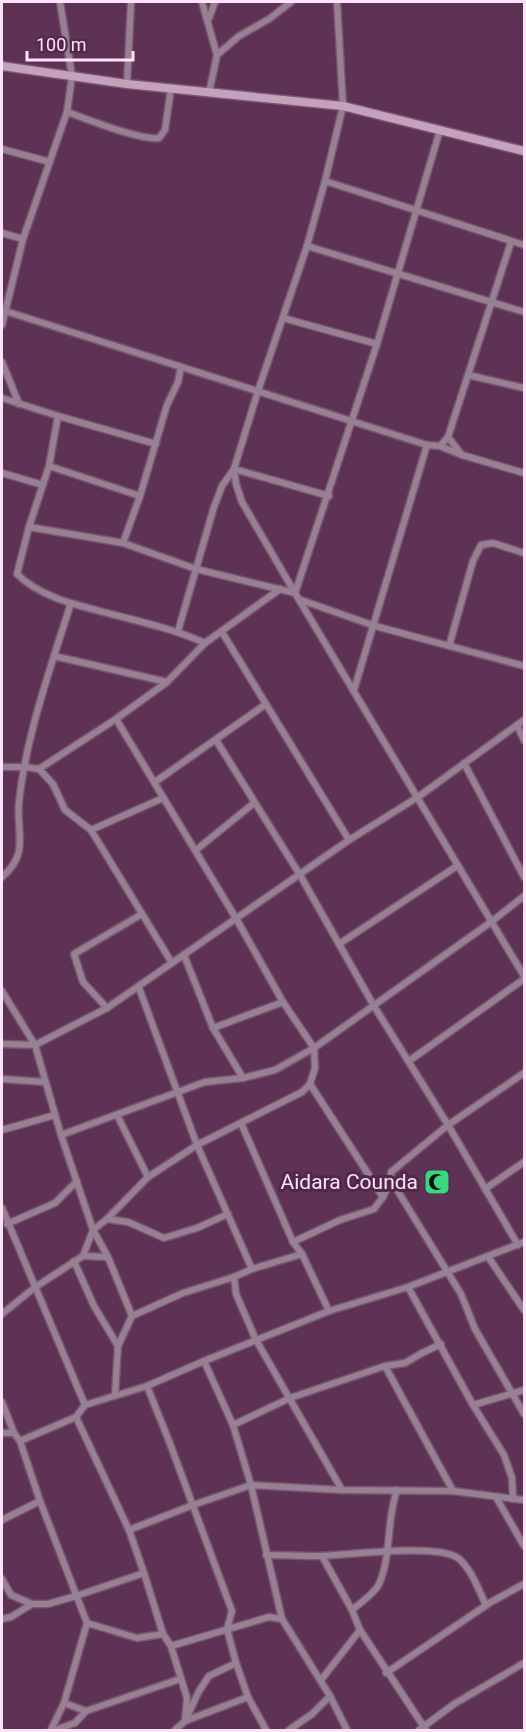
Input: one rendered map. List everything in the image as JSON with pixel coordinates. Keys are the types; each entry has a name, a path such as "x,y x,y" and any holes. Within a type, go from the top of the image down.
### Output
{"main road":[{"path":"2,66 127,84 343,106 524,149"}],"street":[{"path":"2,325 3,310 23,239 67,112 72,76 60,2"},
{"path":"127,84 131,2"},
{"path":"202,2 217,55 209,93"},
{"path":"208,19 214,2"},
{"path":"217,55 239,36 269,19 291,2"},
{"path":"178,631 214,507 222,486 234,469 307,246 325,181 343,106 337,2"},
{"path":"67,112 137,135 153,139 159,138 165,130 171,88"},
{"path":"295,593 377,344 441,130"},
{"path":"2,149 50,162"},
{"path":"325,181 525,246"},
{"path":"2,233 23,239"},
{"path":"440,446 448,436 511,242"},
{"path":"307,246 525,312"},
{"path":"3,310 352,422 427,445 440,446 462,456 525,473"},
{"path":"283,318 377,344"},
{"path":"2,362 19,404"},
{"path":"123,543 168,405 178,382 181,367"},
{"path":"468,375 525,388"},
{"path":"2,398 156,444"},
{"path":"58,416 49,466 17,574 27,584 71,603 178,631 205,643"},
{"path":"448,436 462,456"},
{"path":"354,690 375,626 427,445"},
{"path":"49,466 140,496"},
{"path":"234,469 329,495"},
{"path":"234,469 242,502 525,978 409,1061"},
{"path":"2,473 43,485"},
{"path":"29,528 123,543 196,569 295,593"},
{"path":"449,646 473,561 481,545 494,543 525,553"},
{"path":"39,769 116,719 167,682 205,643 280,589"},
{"path":"300,600 375,626 525,666"},
{"path":"2,878 20,855 19,805 24,767 71,603"},
{"path":"222,632 350,840"},
{"path":"54,656 167,682"},
{"path":"155,782 267,704"},
{"path":"82,1256 93,1230 148,1177 197,1145 302,1092 310,1084 315,1068 314,1048 283,1002 196,850 116,719"},
{"path":"2,1044 35,1045 108,1008 350,840 418,797 525,720"},
{"path":"517,725 525,740"},
{"path":"20,1441 76,1417 85,1405 147,1386 329,1311 408,1287 521,1244 374,1006 300,875 216,740"},
{"path":"464,763 525,877"},
{"path":"2,767 39,769 53,784 65,810 91,830 172,963"},
{"path":"91,830 163,798"},
{"path":"196,850 254,803"},
{"path":"339,944 457,866"},
{"path":"61,1135 205,1082 243,1078 275,1070 314,1048 525,896"},
{"path":"108,1008 83,982 74,954 142,914"},
{"path":"184,955 213,1028 243,1078"},
{"path":"139,988 197,1145 252,1269"},
{"path":"2,991 35,1045 61,1135 93,1230 108,1257 132,1316"},
{"path":"213,1028 283,1002"},
{"path":"293,1242 340,1220 374,1209 383,1197 392,1172 448,1125 525,1073"},
{"path":"2,1079 45,1082"},
{"path":"310,1084 383,1197"},
{"path":"2,1130 55,1115"},
{"path":"117,1115 148,1177"},
{"path":"241,1123 293,1242 302,1254 329,1311"},
{"path":"485,1189 525,1162"},
{"path":"391,1180 448,1270 461,1294 475,1329 525,1414"},
{"path":"7,1224 56,1203 77,1181"},
{"path":"2,1208 85,1405"},
{"path":"107,1219 128,1222 164,1238 198,1228 228,1214"},
{"path":"115,1395 118,1346 132,1316 183,1293 302,1254"},
{"path":"2,1314 34,1288 82,1256 108,1257"},
{"path":"489,1258 525,1310"},
{"path":"74,1261 94,1306 118,1346"},
{"path":"234,1277 236,1294 256,1340 342,1490"},
{"path":"408,1287 509,1466 513,1499"},
{"path":"232,1425 290,1398 385,1365 405,1363 441,1344"},
{"path":"204,1361 232,1425 252,1485 282,1619 321,1680 347,1731"},
{"path":"385,1365 453,1491"},
{"path":"147,1386 232,1611 227,1629 236,1663 248,1697 266,1731"},
{"path":"473,1405 525,1390"},
{"path":"2,1402 20,1441 40,1501 87,1623 64,1703 53,1731"},
{"path":"76,1417 129,1530 163,1634 171,1646 187,1698 185,1721"},
{"path":"2,1433 14,1432"},
{"path":"129,1530 192,1505 252,1485 342,1490 453,1491 525,1500"},
{"path":"352,1610 379,1585 388,1550 391,1507 397,1490"},
{"path":"496,1497 525,1546"},
{"path":"2,1520 40,1501"},
{"path":"266,1555 322,1556 388,1550 445,1553 458,1559 469,1572 486,1605"},
{"path":"322,1556 352,1610 360,1630 423,1729 454,1704 525,1663"},
{"path":"2,1579 11,1595 32,1604 48,1604 144,1573"},
{"path":"386,1673 486,1605 525,1584"},
{"path":"2,1619 11,1617 32,1604"},
{"path":"171,1646 269,1617 282,1619"},
{"path":"87,1623 137,1638 163,1634"},
{"path":"321,1680 360,1630"},
{"path":"175,1731 185,1721 209,1676 236,1663"},
{"path":"53,1731 75,1723 86,1711 180,1679"},
{"path":"289,1731 312,1714 330,1696"},
{"path":"185,1721 248,1697"},
{"path":"64,1703 86,1711"}],"place":[{"name":"Aidara Counda","path":"437,1182"}]}
